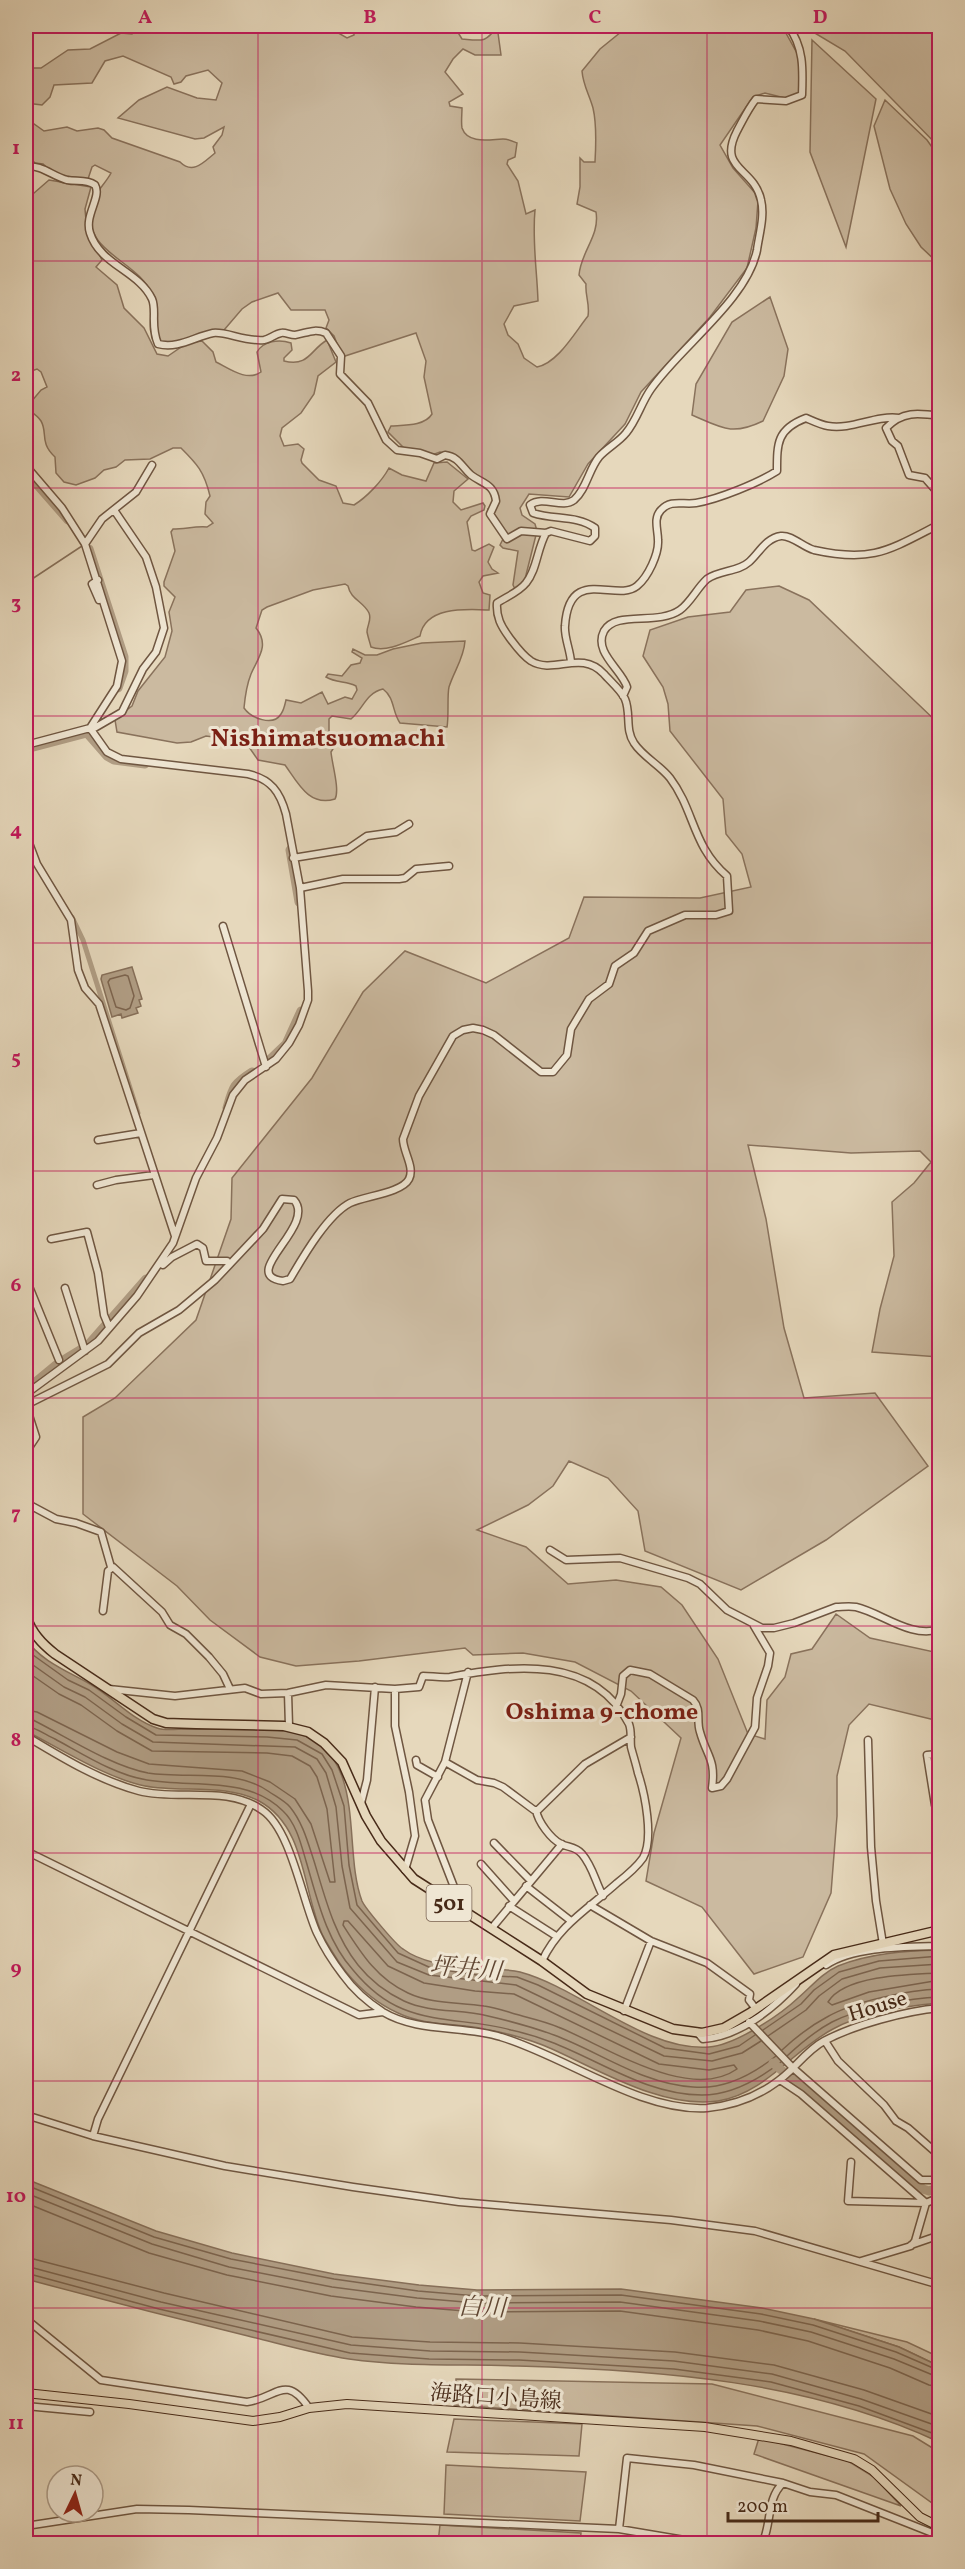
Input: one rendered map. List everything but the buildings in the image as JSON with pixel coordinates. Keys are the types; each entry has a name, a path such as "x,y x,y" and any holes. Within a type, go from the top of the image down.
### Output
{"highway":[{"name":"501","path":"26,1616 30,1629 40,1642 85,1675 153,1719 166,1723 289,1726 309,1732 334,1752 342,1762 360,1804 381,1841 405,1870 456,1908 542,1961 587,1994 673,2029 697,2032 724,2028 756,2009 834,1955 939,1930"}],"main road":[{"name":"海路口小島線","path":"26,2393 253,2421 280,2417 309,2408 347,2404 705,2427 760,2434 854,2459 872,2470 920,2517 939,2527"}],"street":[{"path":"26,166 36,166 68,180 90,181 96,185 98,193 89,213 90,233 103,256 140,283 152,299 154,334 158,344 173,345 213,333 242,340 268,340 281,333 297,335 306,330 326,333 338,348 342,376 359,392 386,440 397,450 420,453 437,459 449,456 457,459 471,474 486,482 493,489 496,501 490,514 507,539 521,531 546,533 551,531 590,541 595,536 595,528 580,520 533,513 530,505 539,500 566,502 575,499 600,457 625,434 646,396 666,370 710,323 750,273 760,228 761,198 747,175 734,161 730,153 731,144 756,99 786,101 802,95 802,51 800,43 788,26"},
{"path":"939,416 918,412 899,418 886,428 892,441 898,446 909,475 925,478 939,495"},
{"path":"571,662 564,628 569,606 582,592 594,588 628,590 637,586 656,556 657,515 662,509 675,502 695,503 777,471 780,438 784,430 798,421 806,418 826,426 840,427 888,416 899,418"},
{"path":"85,544 102,519 136,492 152,465"},
{"path":"26,466 62,508 85,544 98,580 122,667 117,686 91,729"},
{"path":"26,745 91,729 122,712 143,669 156,652 164,628 156,587 146,557 114,510"},
{"path":"623,696 627,687 624,678 603,648 603,635 610,624 625,619 664,618 674,614 683,608 706,580 748,563 767,542 775,538 787,537 813,550 868,556 899,545 939,524"},
{"path":"26,1452 36,1437 26,1406 108,1364 139,1333 179,1310 215,1280 263,1229 282,1199 294,1200 300,1210 300,1216 286,1240 268,1263 271,1276 283,1281 290,1279 309,1246 342,1208 351,1202 398,1188 407,1182 411,1175 403,1139 419,1096 453,1036 473,1028 483,1029 541,1072 553,1072 567,1055 571,1029 589,999 609,984 615,966 634,953 648,931 685,915 716,915 729,911 727,876 712,863 705,851 670,778 633,743 623,696 597,667 571,662 542,665 532,662 502,628 497,613 497,603 524,586 531,576 540,543 546,533"},
{"path":"98,580 92,584 99,600"},
{"path":"26,1394 84,1349 137,1296 160,1264 176,1236 196,1178 218,1138 233,1095 245,1080 266,1065 289,1043 308,1000 300,888 282,801 267,780 249,774 196,766 121,759 108,752 91,729"},
{"path":"293,858 348,849 367,836 396,832 409,824"},
{"path":"26,834 37,864 71,920 78,970 85,988 99,1004 176,1236"},
{"path":"300,888 343,879 399,879 405,878 416,869 449,866"},
{"path":"223,926 266,1065"},
{"path":"98,1140 141,1133"},
{"path":"97,1185 154,1175"},
{"path":"51,1239 87,1232 99,1273 108,1325"},
{"path":"160,1264 163,1265 172,1257 197,1244 203,1248 206,1261 227,1261"},
{"path":"26,1279 58,1360"},
{"path":"64,1288 84,1349"},
{"path":"26,1503 56,1519 76,1523 100,1532 111,1567 108,1571 103,1611"},
{"path":"550,1550 566,1560 620,1558 688,1578 700,1584 727,1610 754,1626 774,1628 836,1607 847,1606 856,1607 904,1627 934,1631 939,1629"},
{"path":"111,1567 116,1568 162,1612 170,1625 186,1634 209,1657 223,1674 230,1689"},
{"path":"616,1707 621,1694 623,1676 630,1670 650,1674 693,1700 698,1706 700,1732 714,1770 712,1788 721,1786 755,1727 757,1698 768,1666 770,1653 754,1626"},
{"path":"108,1689 175,1696 245,1688 261,1694 288,1693 326,1685 394,1689 419,1687 423,1676 448,1677 468,1672 525,1668 562,1672 588,1681 616,1707 629,1725 631,1745 643,1788 648,1838 646,1851 633,1869 556,1936 542,1961"},
{"path":"456,1908 454,1887 434,1838 425,1800 445,1762 468,1672"},
{"path":"360,1804 367,1780 375,1687"},
{"path":"394,1689 395,1726 409,1791 415,1836 405,1870"},
{"path":"288,1693 289,1726"},
{"path":"938,1733 938,1754 927,1755 935,1805 939,1804"},
{"path":"26,1736 72,1763 138,1791 213,1796 261,1808 279,1826 306,1906 325,1949 352,1986 383,2012"},
{"path":"536,1810 585,1764 631,1737"},
{"path":"868,1740 871,1847 883,1944"},
{"path":"416,1760 417,1765 438,1777"},
{"path":"445,1762 477,1780 503,1787 536,1810 537,1816 546,1829 562,1844 574,1846 580,1852 594,1870 603,1896"},
{"path":"93,2136 98,2119 251,1804"},
{"path":"494,1843 529,1884 572,1921"},
{"path":"490,1929 562,1844"},
{"path":"26,1851 359,2015 383,2012"},
{"path":"481,1864 512,1904 556,1936"},
{"path":"590,1905 651,1941 707,1963 750,1994 749,2000 756,2009"},
{"path":"624,2011 651,1941"},
{"path":"697,2032 701,2038 712,2038 750,2024 787,1994 798,1980 805,1979 841,1958 889,1948 939,1946"},
{"name":"House","path":"383,2012 418,2025 500,2036 554,2057 633,2094 685,2106 708,2108 739,2102 756,2095 781,2079 825,2041 880,2020 939,2008"},
{"path":"750,2024 791,2068 921,2180 932,2180 939,2175"},
{"path":"825,2041 838,2061 884,2105 896,2121 909,2128 939,2156"},
{"path":"781,2079 926,2203"},
{"path":"801,2094 811,2083"},
{"path":"26,2115 93,2136 225,2166 353,2187 459,2202 671,2220 755,2231 939,2285"},
{"path":"851,2162 848,2201 926,2203 939,2197"},
{"path":"911,2246 915,2241 926,2203"},
{"path":"860,2261 939,2235"},
{"path":"26,2319 101,2380 248,2402 258,2401 274,2391 291,2389 301,2395 309,2408"},
{"path":"26,2406 90,2412"},
{"path":"619,2529 627,2458 694,2465 783,2483 810,2492 836,2495 939,2536"},
{"path":"762,2544 770,2505 777,2488 783,2483"},
{"path":"26,2526 137,2509 619,2529 708,2544"}],"shaded area":[{"path":"136,26 326,26 347,38 354,35 354,26 454,26 462,39 483,40 498,26 512,26 498,33 501,55 475,55 463,49 445,72 463,94 449,102 450,106 462,108 462,128 469,137 487,140 505,139 517,143 515,157 508,160 507,164 518,181 526,214 535,210 534,244 538,301 514,306 504,324 508,335 518,344 524,358 537,367 552,360 559,353 588,316 586,284 579,275 580,266 595,229 596,212 577,204 580,187 580,158 584,162 595,162 596,135 593,108 582,71 600,49 621,32 632,33 640,26 782,26 798,55 801,93 793,100 765,93 753,97 720,145 733,168 756,194 758,201 756,228 747,268 710,317 641,392 625,424 588,464 569,497 529,494 520,508 522,515 535,524 537,531 524,583 515,589 513,585 518,551 503,548 500,545 505,535 488,509 495,504 491,485 465,467 452,454 440,452 432,455 405,449 388,432 391,426 419,423 432,414 424,377 426,361 416,333 342,357 334,336 326,328 329,320 325,310 291,310 278,293 252,302 242,309 224,330 173,342 157,341 152,295 136,273 103,246 95,236 90,223 91,203 111,173 95,165 88,179 56,175 43,164 35,163 28,156 26,122 44,131 67,127 77,131 98,128 104,130 112,138 189,167 198,166 215,153 213,147 222,135 224,127 204,138 195,139 118,118 139,100 167,87 197,98 216,100 222,83 208,70 186,76 181,82 174,84 171,77 123,56 105,61 92,83 54,85 50,97 42,105 26,103 26,68 41,68 68,50 90,49 121,33 132,34"},
{"path":"803,26 939,26 939,147 845,51"},
{"path":"812,40 876,99 846,247 810,152"},
{"path":"885,100 927,140 939,157 939,264 921,247 906,224 890,189 874,126"},
{"path":"49,180 91,187 85,209 87,231 102,260 96,267 117,285 124,308 144,328 157,354 168,356 187,343 202,341 213,352 216,362 250,376 261,372 257,352 267,343 281,341 291,343 292,350 284,361 299,362 327,340 336,362 318,376 314,394 301,413 282,428 280,436 284,446 298,444 304,449 302,463 319,480 336,486 343,503 354,505 359,502 389,468 402,475 426,481 434,463 447,462 468,479 454,491 453,502 461,510 483,503 485,506 484,510 471,516 467,522 472,550 475,551 489,544 494,547 488,562 498,573 483,576 479,582 483,593 490,595 489,610 469,609 438,614 423,626 420,636 383,649 371,647 367,632 369,613 345,584 313,590 262,610 256,628 262,640 262,646 248,682 244,708 262,720 277,718 283,711 286,700 301,703 322,692 328,704 345,697 352,699 357,690 356,686 326,677 328,674 342,676 351,665 360,663 362,658 352,652 353,649 365,655 377,655 422,643 465,641 461,659 449,687 447,727 400,723 390,697 383,689 373,694 351,719 332,716 329,719 329,732 343,733 331,752 336,783 335,799 326,801 311,797 285,765 258,760 249,747 236,740 206,736 191,742 177,743 117,732 115,720 132,706 138,691 165,657 172,631 169,612 175,597 164,586 175,551 171,532 173,529 207,527 213,523 205,514 206,502 210,496 199,469 181,448 173,448 150,459 125,460 116,467 104,470 95,478 76,485 64,482 56,473 55,457 45,442 43,425 36,415 26,408 41,390 47,387 41,372 37,369 26,373 26,200"},
{"path":"770,297 788,349 784,376 763,421 735,429 719,427 692,415 696,384 732,322"},
{"path":"779,586 809,600 939,724 939,1357 872,1352 880,1309 894,1256 892,1202 914,1183 931,1162 920,1151 851,1153 748,1145 766,1219 784,1328 804,1398 875,1393 928,1466 826,1540 741,1590 645,1551 638,1511 608,1478 569,1461 553,1486 528,1505 477,1530 526,1547 568,1584 616,1580 661,1587 682,1605 718,1659 748,1734 765,1739 767,1700 785,1677 791,1654 812,1649 836,1614 870,1638 939,1653 939,1721 869,1704 849,1725 837,1776 837,1816 831,1893 803,1957 754,1974 702,1907 646,1881 654,1833 681,1738 631,1691 575,1662 523,1653 473,1655 465,1648 296,1666 260,1657 210,1620 177,1586 83,1514 83,1417 115,1398 196,1320 231,1219 232,1178 312,1078 363,992 405,951 486,983 569,938 584,897 700,898 751,887 742,854 726,834 723,799 670,731 668,704 663,687 643,656 650,630 688,617 730,612 746,590"},
{"path":"814,2319 907,2342 939,2357 939,2366 899,2347"},
{"path":"456,2379 712,2384 913,2436 939,2452 939,2508 864,2454 757,2426 454,2405"},
{"path":"454,2419 582,2424 579,2456 447,2452"},
{"path":"759,2438 848,2461 874,2477 901,2506 754,2454"},
{"path":"446,2465 586,2472 580,2521 444,2514"},
{"path":"440,2525 581,2533 580,2543 438,2543"}],"water":[{"path":"132,967 142,999 139,1000 141,1006 136,1008 138,1013 122,1018 121,1014 112,1017 101,979 102,975"},
{"name":"坪井川","path":"26,1639 46,1659 98,1689 139,1720 157,1728 167,1730 276,1730 300,1734 321,1746 336,1762 344,1783 349,1807 356,1880 362,1901 399,1946 421,1959 475,1969 520,1972 566,1991 637,2030 661,2040 685,2046 720,2045 744,2035 780,2013 832,1969 875,1955 939,1950 939,2003 885,2011 845,2023 819,2038 751,2089 718,2101 697,2102 654,2094 519,2037 408,2017 370,1996 337,1960 316,1919 295,1844 275,1812 259,1801 232,1792 159,1788 130,1782 99,1770 26,1731"},
{"name":"白川","path":"26,2179 156,2231 232,2253 334,2274 477,2290 621,2289 762,2308 814,2319 899,2347 939,2366 939,2442 889,2421 786,2392 733,2383 625,2371 412,2364 349,2359 298,2349 26,2279"}],"waterway":[{"path":"26,472 68,520"},
{"path":"26,583 82,546"},
{"path":"89,549 124,657 124,671 118,688"},
{"path":"26,749 87,733 107,756 114,760 145,764"},
{"path":"26,818 29,838"},
{"path":"290,850 299,902"},
{"path":"72,917 83,940 138,1113"},
{"path":"264,1065 286,1044 301,1011"},
{"path":"227,1108 235,1087 252,1072"},
{"path":"60,1362 88,1345 146,1279"},
{"path":"27,1389 56,1365"},
{"path":"773,2063 923,2189 929,2191 940,2187"}],"district":[{"name":"Nishimatsuomachi","path":"328,737"},
{"name":"Oshima 9-chome","path":"602,1711"}]}
